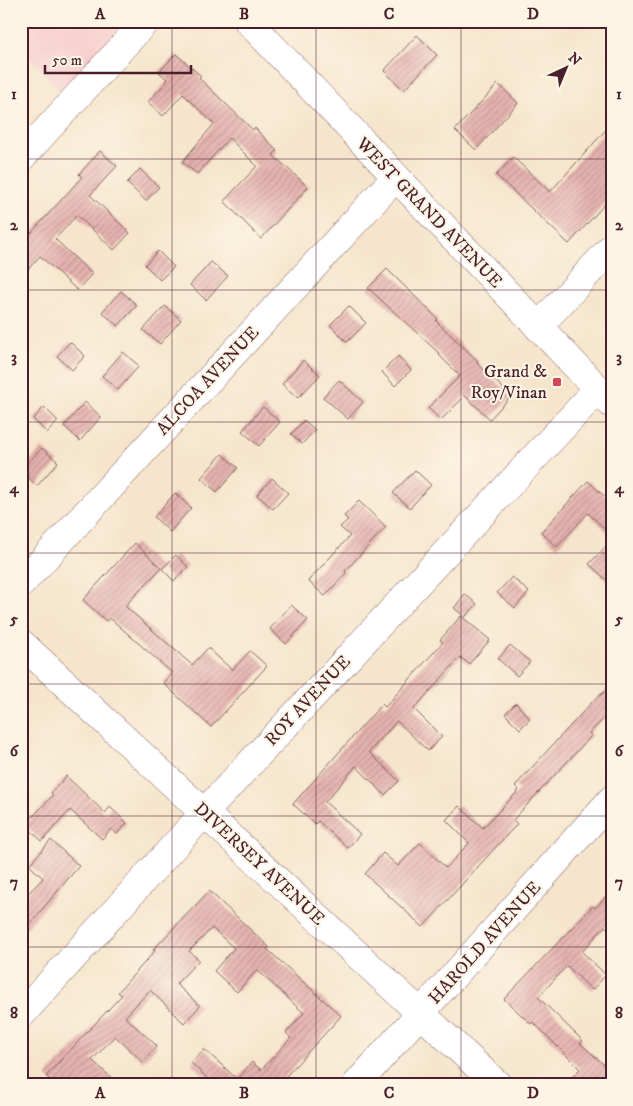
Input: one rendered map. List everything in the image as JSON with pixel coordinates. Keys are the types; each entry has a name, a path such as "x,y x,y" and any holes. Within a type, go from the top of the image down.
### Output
{"street":[{"path":"21,158 146,21"},
{"name":"WEST GRAND AVENUE","path":"248,21 395,178 605,396"},
{"name":"ALCOA AVENUE","path":"21,584 395,178"},
{"path":"538,327 612,247"},
{"name":"ROY AVENUE","path":"21,1015 204,813 605,396"},
{"name":"DIVERSEY AVENUE","path":"21,643 498,1085"},
{"name":"HAROLD AVENUE","path":"356,1085 422,1014 612,799"}],"shaded area":[{"path":"21,21 146,21 71,103 21,49"}],"building":[{"path":"417,35 437,55 404,90 384,71"},
{"path":"176,54 201,76 199,78 253,130 255,128 277,151 273,155 308,187 261,239 224,201 257,166 229,138 197,174 182,162 214,124 183,94 163,116 148,102 168,80 159,72"},
{"path":"498,84 518,103 476,150 455,130"},
{"path":"612,123 612,196 569,244 496,175 513,157 550,192"},
{"path":"100,151 117,166 90,195 130,233 114,250 77,215 55,239 92,274 77,290 40,256 21,277 21,244 82,177 79,174"},
{"path":"140,169 159,187 146,201 127,183"},
{"path":"158,251 174,267 160,280 145,265"},
{"path":"211,262 228,276 206,300 190,285"},
{"path":"387,269 438,319 436,321 511,396 490,419 465,396 441,420 428,408 460,376 440,354 368,288"},
{"path":"121,291 137,305 118,326 102,312"},
{"path":"165,306 181,320 160,344 143,330"},
{"path":"349,306 366,323 347,342 330,325"},
{"path":"70,342 85,356 72,370 57,356"},
{"path":"123,352 139,366 118,390 102,376"},
{"path":"398,356 411,370 395,386 382,372"},
{"path":"303,360 320,375 298,398 282,384"},
{"path":"339,380 363,402 348,419 323,397"},
{"path":"85,402 101,417 80,441 64,426"},
{"path":"44,407 58,421 47,433 33,419"},
{"path":"263,407 280,422 259,446 242,431"},
{"path":"304,420 315,430 302,444 291,434"},
{"path":"42,448 58,462 37,486 21,470"},
{"path":"222,454 238,468 217,492 201,478"},
{"path":"415,470 431,485 410,508 393,493"},
{"path":"272,478 288,493 273,509 257,495"},
{"path":"588,481 612,503 612,536 588,513 557,547 541,532"},
{"path":"175,493 191,508 170,532 154,517"},
{"path":"359,501 386,527 345,571 346,573 325,596 308,581 350,536 340,527 348,520 344,516"},
{"path":"612,540 612,585 589,564"},
{"path":"135,543 161,568 125,606 192,665 208,648 232,670 250,651 267,666 211,727 163,683 172,673 110,618 106,621 83,600"},
{"path":"176,555 188,567 174,581 162,569"},
{"path":"512,577 529,592 515,608 497,593"},
{"path":"465,594 477,604 465,617 454,608"},
{"path":"291,605 308,620 286,644 270,629"},
{"path":"461,616 490,640 469,664 460,657 414,709 442,737 428,751 397,721 369,752 399,781 385,795 356,766 325,802 360,834 348,848 318,821 315,824 293,804 382,704 385,707 443,642 440,640"},
{"path":"510,645 530,662 517,676 498,659"},
{"path":"612,686 612,711 589,733 592,735 513,820 517,824 423,927 365,874 383,853 398,866 420,843 446,868 469,843 446,820 459,806 483,828 519,790 515,786 593,701"},
{"path":"516,703 530,719 520,729 505,714"},
{"path":"66,776 105,813 110,807 127,823 117,834 111,829 102,839 70,810 42,841 25,825 53,795 51,793"},
{"path":"51,840 79,866 21,934 21,901 43,878 29,865"},
{"path":"612,890 612,933 605,926 582,952 606,975 592,990 567,966 538,997 583,1041 580,1043 612,1072 612,1085 565,1085 580,1069 533,1022 531,1024 504,999 593,906 595,908"},
{"path":"209,891 269,947 267,949 341,1016 278,1085 215,1085 191,1063 204,1049 237,1079 252,1062 261,1070 291,1038 286,1033 304,1013 257,970 237,992 214,971 234,948 212,928 189,951 199,960 176,984 200,1006 184,1023 150,990 125,1017 157,1046 143,1062 115,1036 92,1060 119,1085 55,1085 46,1076 122,995 118,992 155,951 153,950"}],"place":[{"name":"Grand & Roy/Vinan","path":"557,382"}]}
